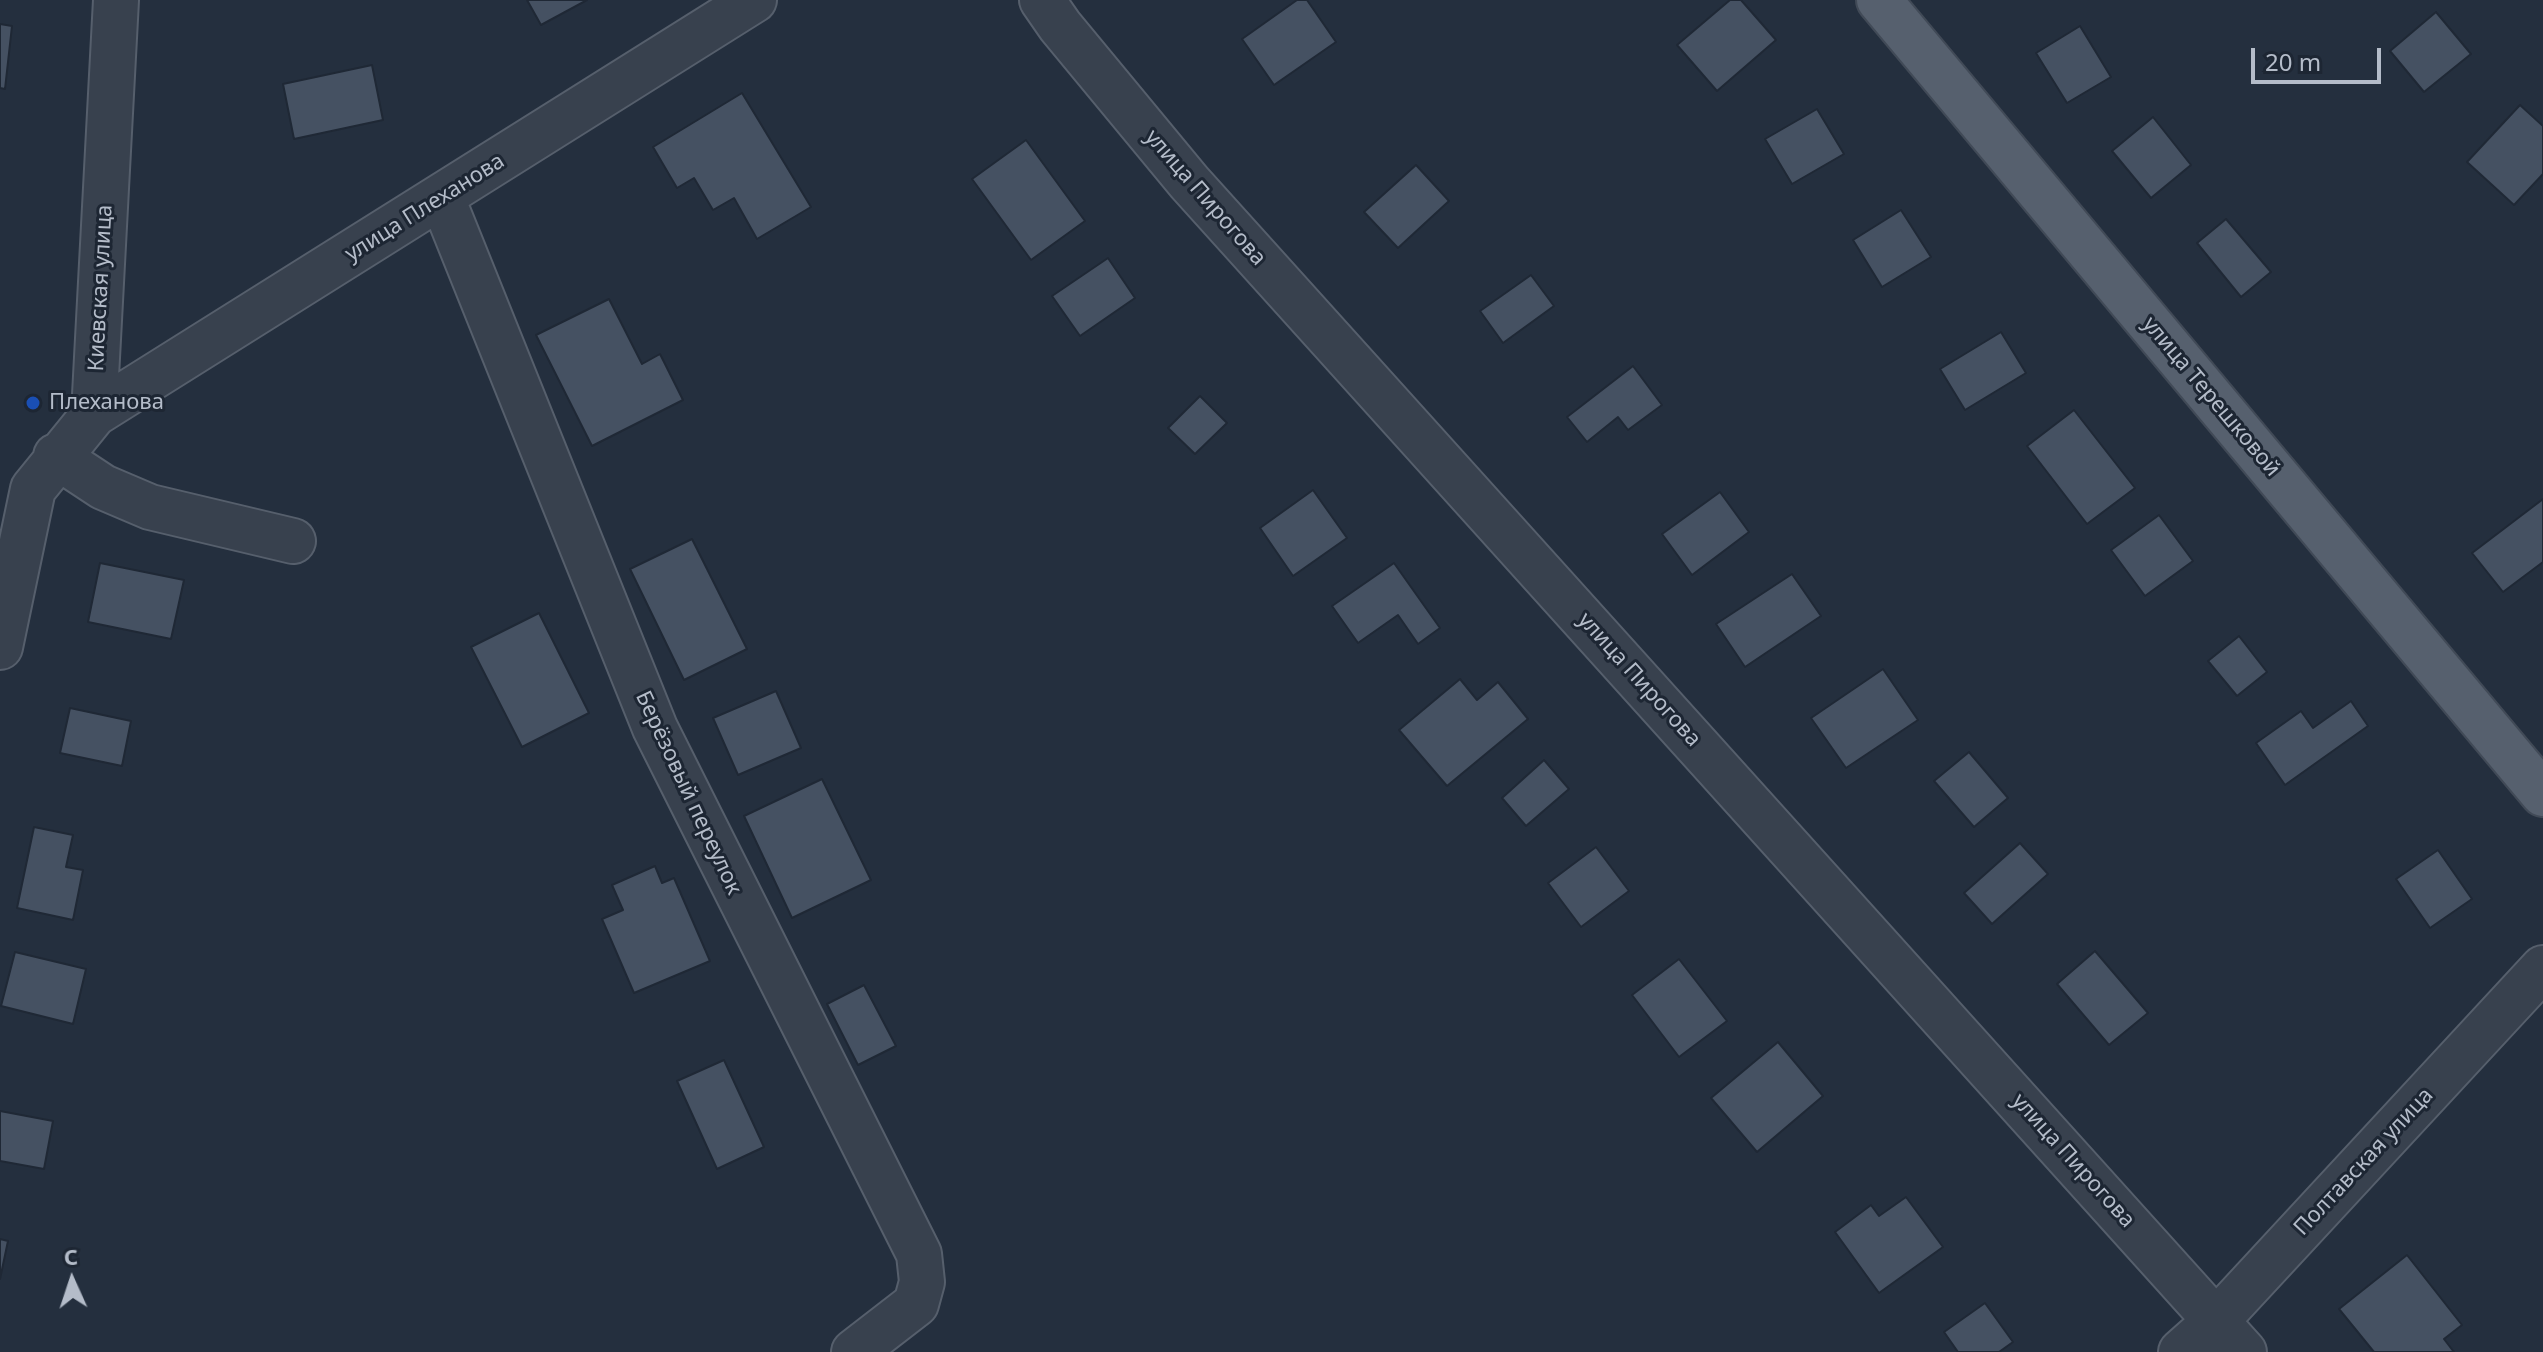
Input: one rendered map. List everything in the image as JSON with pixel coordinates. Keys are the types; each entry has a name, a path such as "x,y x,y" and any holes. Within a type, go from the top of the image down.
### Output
{"main road":[{"name":"улица Терешковой","path":"1879,0 2543,794"}],"street":[{"name":"Киевская улица","path":"94,414 116,0"},
{"name":"улица Плеханова","path":"94,414 754,0"},
{"name":"улица Пирогова","path":"1042,0 1189,182 2231,1336"},
{"name":"Берёзовый переулок","path":"442,198 655,728 734,892 919,1254 922,1282 916,1304 854,1352"},
{"path":"0,647 30,476 94,414"},
{"path":"30,476 103,487 150,507 293,541"},
{"name":"Полтавская улица","path":"2181,1352 2231,1336 2543,968"}],"building":[{"path":"527,0 587,0 541,25"},
{"path":"1297,0 1307,0 1336,42 1274,85 1242,39"},
{"path":"1730,0 1741,0 1776,40 1717,91 1677,45"},
{"path":"2436,12 2471,54 2424,92 2390,51"},
{"path":"0,24 12,26 5,89 0,88"},
{"path":"2080,26 2111,77 2067,103 2036,53"},
{"path":"372,65 383,120 294,139 283,84"},
{"path":"742,93 811,207 757,239 734,198 713,210 694,178 677,188 653,147"},
{"path":"2520,105 2543,126 2543,174 2514,205 2467,162"},
{"path":"1817,109 1844,154 1792,184 1765,139"},
{"path":"2153,117 2191,165 2151,198 2112,151"},
{"path":"1026,140 1085,221 1031,260 972,179"},
{"path":"1416,165 1449,201 1398,248 1364,212"},
{"path":"1901,210 1931,257 1882,287 1853,240"},
{"path":"2226,219 2271,272 2241,297 2197,243"},
{"path":"1108,258 1135,298 1080,336 1052,296"},
{"path":"1531,275 1554,306 1503,343 1480,311"},
{"path":"609,299 642,364 660,354 683,400 592,446 536,335"},
{"path":"2001,332 2026,373 1965,410 1940,369"},
{"path":"1633,366 1662,405 1628,430 1618,417 1587,442 1567,417"},
{"path":"1200,396 1227,423 1195,454 1168,428"},
{"path":"2074,410 2135,488 2087,524 2027,446"},
{"path":"1313,490 1347,538 1293,576 1260,528"},
{"path":"1720,492 1749,532 1692,575 1662,534"},
{"path":"2543,499 2543,562 2503,592 2472,553"},
{"path":"2159,515 2193,561 2145,596 2111,550"},
{"path":"692,539 747,649 684,680 630,569"},
{"path":"100,563 184,580 171,639 88,622"},
{"path":"1394,563 1440,628 1418,644 1398,615 1358,643 1332,606"},
{"path":"1792,574 1821,616 1745,667 1716,624"},
{"path":"539,613 589,713 522,747 471,647"},
{"path":"2239,636 2267,672 2237,696 2208,661"},
{"path":"1883,669 1918,720 1846,768 1811,718"},
{"path":"1460,679 1477,700 1498,682 1528,719 1447,786 1399,730"},
{"path":"776,691 801,748 738,775 713,718"},
{"path":"2351,701 2368,726 2285,785 2256,743 2301,711 2313,728"},
{"path":"70,708 131,721 122,766 60,753"},
{"path":"1969,752 2008,798 1974,827 1934,781"},
{"path":"1544,760 1569,789 1526,826 1502,798"},
{"path":"822,779 871,880 792,918 744,816"},
{"path":"34,827 73,835 66,867 83,870 73,920 17,908"},
{"path":"2020,843 2048,874 1992,924 1964,893"},
{"path":"1596,847 1629,891 1581,927 1548,883"},
{"path":"2438,850 2472,899 2430,928 2396,879"},
{"path":"655,866 662,883 674,878 710,961 634,993 602,919 623,910 612,885"},
{"path":"2095,951 2148,1013 2109,1045 2057,984"},
{"path":"15,952 86,969 73,1024 1,1006"},
{"path":"1679,959 1727,1021 1679,1057 1632,995"},
{"path":"864,985 896,1046 858,1065 827,1004"},
{"path":"1778,1042 1823,1096 1757,1152 1711,1098"},
{"path":"724,1060 764,1147 717,1169 677,1081"},
{"path":"0,1111 53,1121 44,1169 0,1161"},
{"path":"1906,1197 1943,1247 1879,1293 1835,1232 1871,1205 1879,1216"},
{"path":"0,1239 8,1241 0,1279"},
{"path":"2407,1255 2462,1325 2444,1339 2454,1352 2374,1352 2339,1309"},
{"path":"1985,1303 2013,1342 1999,1352 1958,1352 1944,1332"}],"place":[{"name":"Плеханова","path":"33,403"}]}
